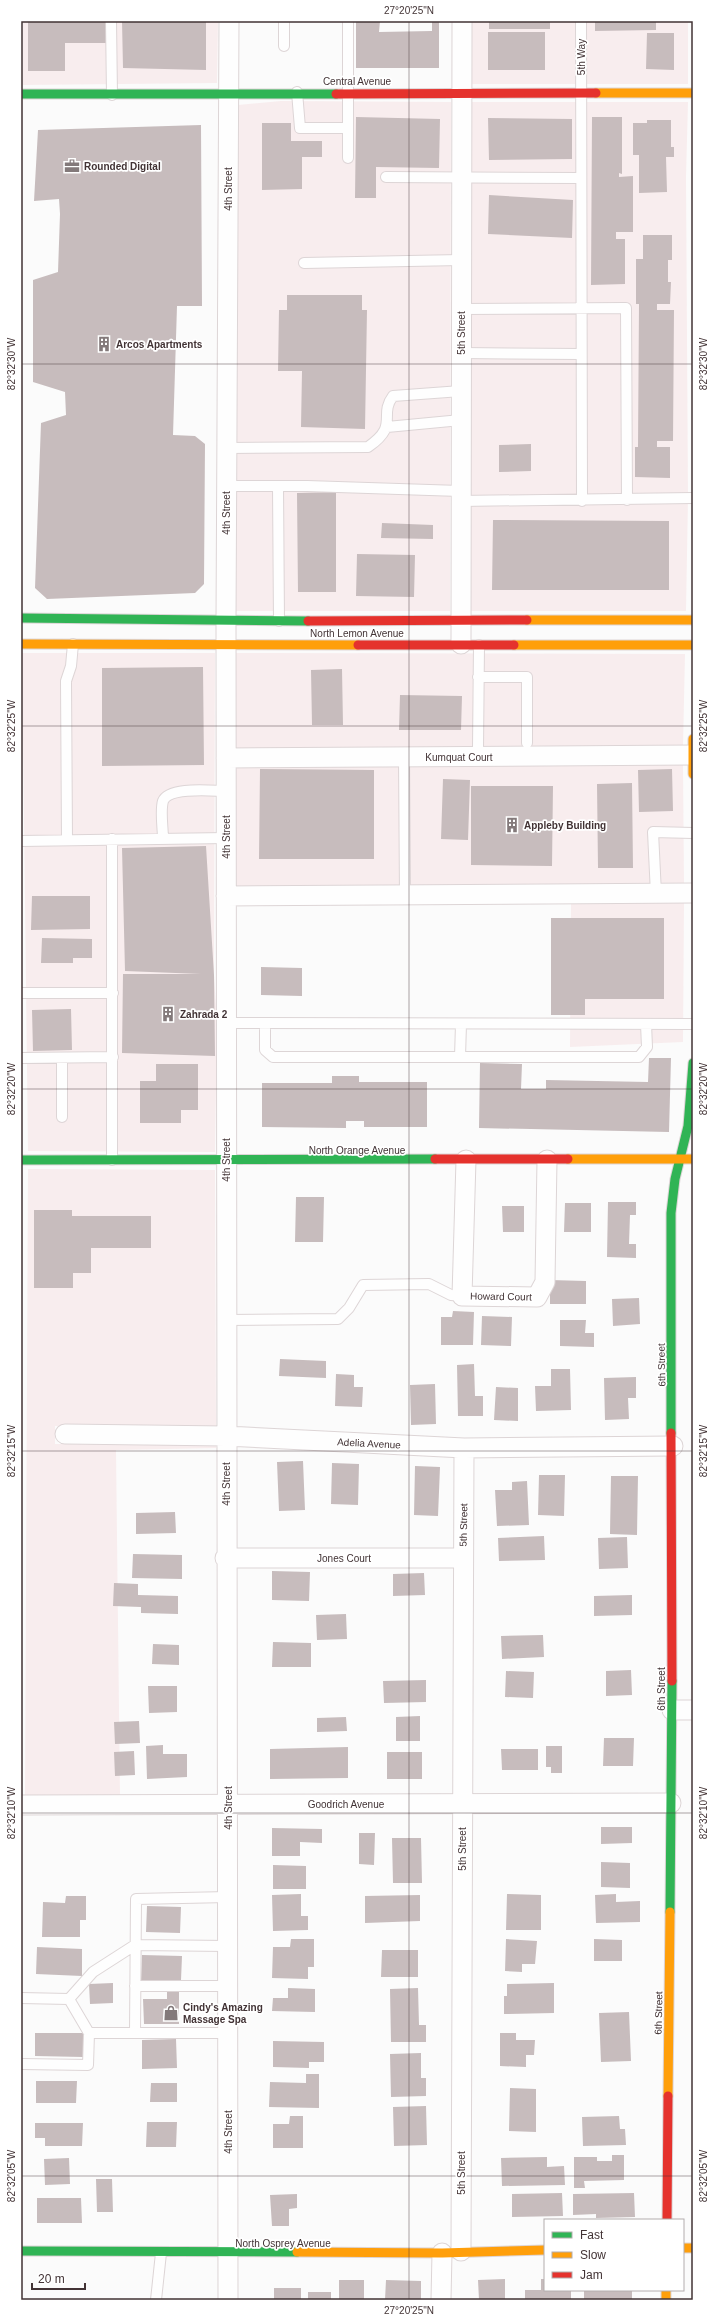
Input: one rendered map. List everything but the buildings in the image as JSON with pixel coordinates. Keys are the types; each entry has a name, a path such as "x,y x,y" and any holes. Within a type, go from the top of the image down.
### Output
{"street":[{"name":"4th Street","path":"228,2300 228,1804 225,1558 227,1023 226,486 229,21"},
{"name":"5th Street","path":"462,21 460,620 470,644"},
{"name":"Central Avenue","path":"21,94 228,92 462,92 581,94 693,93"},
{"path":"21,618 226,620 693,620"},
{"name":"North Lemon Avenue","path":"21,644 693,645"},
{"path":"693,739 693,774"},
{"name":"Kumquat Court","path":"226,758 693,755"},
{"path":"226,896 693,894"},
{"name":"6th Street","path":"667,2219 672,1710 673,1446 671,1213 679,1159 690,1114 693,1063"},
{"name":"North Orange Avenue","path":"21,1160 226,1161 693,1159"},
{"name":"Howard Court","path":"466,1160 462,1296 537,1297 545,1282 547,1160"},
{"name":"Adelia Avenue","path":"65,1434 226,1436 464,1448 673,1446"},
{"name":"5th Street","path":"461,2251 462,1558 464,1448"},
{"name":"Jones Court","path":"225,1558 462,1558"},
{"path":"672,1710 693,1710"},
{"name":"Goodrich Avenue","path":"21,1805 462,1805 671,1803"},
{"name":"North Osprey Avenue","path":"21,2251 228,2254 442,2253 461,2251 544,2250"},
{"path":"442,2253 442,2300"}],"lane":[{"path":"111,21 112,94"},
{"path":"284,21 284,46"},
{"path":"348,21 348,158"},
{"name":"5th Way","path":"581,21 580,308 582,501"},
{"path":"297,92 300,128 348,128"},
{"path":"386,177 580,178"},
{"path":"304,263 461,260"},
{"path":"461,309 626,308 626,500"},
{"path":"461,353 581,354"},
{"path":"227,448 368,446 381,438 387,427 389,402 393,396 461,391"},
{"path":"387,427 461,420"},
{"path":"226,486 278,486 582,501 693,498"},
{"path":"278,486 279,620"},
{"path":"67,840 66,681 71,666 73,644"},
{"path":"470,644 478,677 478,748"},
{"path":"478,677 528,677 528,743"},
{"path":"404,757 405,895"},
{"path":"163,839 163,801 168,795 179,791 226,791"},
{"path":"656,894 652,832 693,833"},
{"path":"21,841 226,838"},
{"path":"112,840 112,1160"},
{"path":"21,993 113,993"},
{"path":"227,1023 693,1024"},
{"path":"265,1023 265,1050 273,1057 638,1057 647,1047 646,1024"},
{"path":"460,1057 462,1024"},
{"path":"21,1058 113,1057"},
{"path":"62,1058 62,1117"},
{"path":"226,1320 338,1319 349,1308 363,1285 429,1284 451,1295 462,1296"},
{"path":"135,2033 136,1899 228,1897"},
{"path":"21,1998 69,1999 93,1972 135,1945 228,1946"},
{"path":"135,1986 228,1986"},
{"path":"21,2064 88,2065 89,2033 69,1999"},
{"path":"89,2033 228,2033"},
{"path":"156,2300 160,2253"}],"shaded area":[{"path":"23,21 218,21 217,83 23,85"},
{"path":"472,21 688,21 688,84 472,84"},
{"path":"281,101 451,102 450,611 236,611 238,105"},
{"path":"472,102 688,102 686,177 688,498 686,611 470,611"},
{"path":"22,653 215,653 214,975 217,1023 215,1152 28,1151"},
{"path":"236,653 685,654 683,746 236,749"},
{"path":"683,765 684,885 236,886 236,767"},
{"path":"571,903 684,903 683,1042 570,1047"},
{"path":"28,1169 215,1170 216,1427 55,1426 55,1444 216,1445 216,1448 116,1450 120,1795 25,1796"}],"traffic: fast":[{"path":"21,94 336,94"},
{"path":"21,618 308,621"},
{"path":"671,1433 671,1213 675,1179 688,1126 693,1063"},
{"path":"21,1160 435,1159"},
{"path":"670,1912 672,1681"},
{"path":"21,2251 297,2252"}],"traffic: slow":[{"path":"596,93 693,93"},
{"path":"527,620 693,620"},
{"path":"21,644 358,645"},
{"path":"514,645 693,645"},
{"path":"693,739 693,774"},
{"path":"568,1159 693,1159"},
{"path":"668,2096 670,1912"},
{"path":"684,2248 693,2248"},
{"path":"297,2252 442,2253 544,2250"},
{"path":"666,2291 666,2300"}],"traffic: jam":[{"path":"336,94 596,93"},
{"path":"308,621 527,620"},
{"path":"358,645 514,645"},
{"path":"435,1159 568,1159"},
{"path":"671,1433 672,1681"},
{"path":"667,2219 668,2096"}],"place":[{"name":"Rounded Digital","path":"72,166"},
{"name":"Arcos Apartments","path":"104,344"},
{"name":"Appleby Building","path":"512,825"},
{"name":"Zahrada 2","path":"168,1014"},
{"name":"Cindy's Amazing Massage Spa","path":"171,2013"}]}
